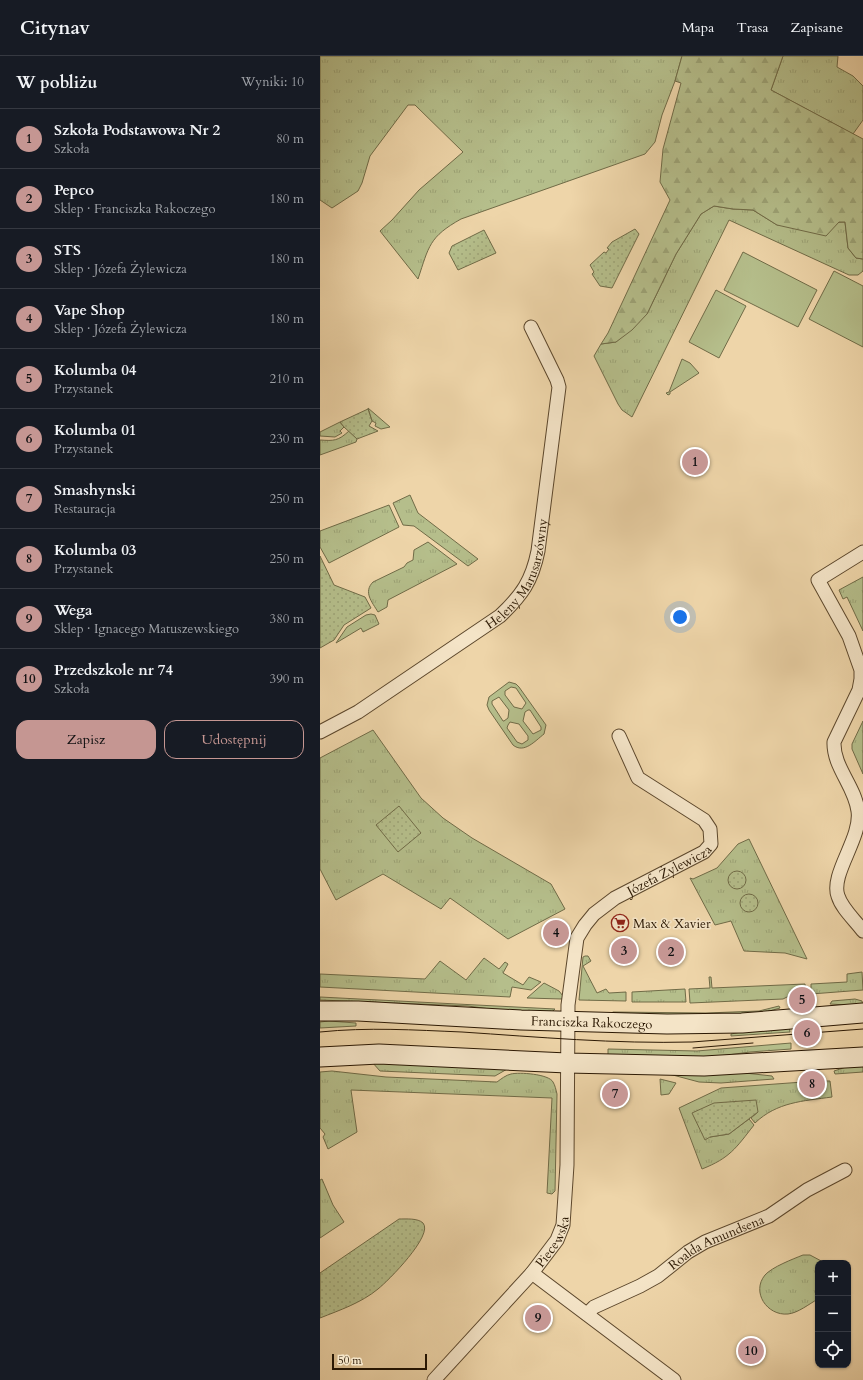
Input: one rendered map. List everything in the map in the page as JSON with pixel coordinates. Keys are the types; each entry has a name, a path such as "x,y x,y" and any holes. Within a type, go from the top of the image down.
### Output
{"main road":[{"name":"Franciszka Rakoczego","path":"320,1011 358,1011 521,1020 667,1024 734,1023 863,1013"},
{"path":"320,1057 378,1054 567,1063 704,1066 863,1057"}],"street":[{"name":"Heleny Marusarzówny","path":"320,732 358,712 500,616 515,601 530,580 538,551 559,387 531,327"},
{"path":"863,552 818,580 849,636 861,670 861,679 858,690 834,742 833,748 836,758 857,802 858,814 857,828 837,883 837,895 863,931"},
{"name":"Józefa Żylewicza","path":"567,1063 567,1021 570,984 577,938 585,924 594,914 615,898 704,852 711,844 710,829 704,820 638,778 619,736"},
{"name":"Piecewska","path":"434,1380 532,1273 557,1240 564,1225 567,1165 567,1063"},
{"name":"Roalda Amundsena","path":"587,1314 594,1307 658,1276 688,1252 705,1242 769,1216 807,1190 845,1170"},
{"path":"532,1273 674,1380"}],"green space":[{"path":"320,56 682,56 675,81 662,115 655,142 645,154 461,219 450,225 436,237 432,243 418,279 380,231 419,190 463,152 415,105 408,105 370,156 358,191 332,208 320,200"},
{"path":"682,56 783,56 771,90 863,139 863,259 856,258 848,248 845,222 839,222 826,236 777,225 753,210 714,206 701,214 676,254 647,314 632,330 616,342 601,344 608,333 670,200 660,182 663,149 681,83 675,81"},
{"path":"783,56 838,56 837,67 853,76 863,86 863,120 853,134 771,90"},
{"path":"714,206 753,210 777,225 845,222 848,248 856,258 863,259 863,271 858,275 849,275 729,220 632,417 622,410 618,404 594,356 601,344 616,342 647,314 676,254 701,214"},
{"path":"635,229 639,234 612,288 600,286 592,274 594,272 590,265 604,252 606,253 609,249 607,248 612,242"},
{"path":"484,230 496,253 458,270 449,253 452,246"},
{"path":"743,252 817,290 798,327 724,290"},
{"path":"834,271 863,286 863,347 809,319"},
{"path":"716,290 746,306 719,358 689,342"},
{"path":"682,359 690,363 699,373 670,392 668,395 666,393 669,392"},
{"path":"368,408 390,427 381,429 375,426 376,423 372,421"},
{"path":"368,409 372,421 369,426 378,431 357,439 340,422"},
{"path":"340,422 344,427 340,431 342,433 335,437 320,436 320,432"},
{"path":"349,431 357,439 356,442 320,455 320,440 336,440"},
{"path":"410,495 418,513 478,559 468,566 414,526 403,525 393,503"},
{"path":"389,505 399,527 329,563 320,547 320,531"},
{"path":"428,542 457,564 388,600 387,607 378,612 371,601 369,593 370,586 373,582 404,567 407,563 413,560 414,550"},
{"path":"320,556 334,585 365,597 371,608 344,625 334,640 320,648"},
{"path":"863,577 863,631 847,597 843,599 839,590"},
{"path":"366,615 375,615 379,624 363,632 361,628 336,643 347,627"},
{"path":"509,682 516,684 546,725 544,734 529,746 521,748 513,745 489,710 487,705 489,697","holes":["511,687 516,688 526,703 522,709 514,707 505,695 505,691","499,697 509,710 508,718 503,721 492,704 492,701","530,710 541,727 541,730 533,734 523,721 525,712","510,722 519,724 528,736 528,740 522,744 517,742 507,728"]},
{"path":"863,721 863,774 852,749 852,744"},
{"path":"373,730 421,798 443,818 472,838 551,884 565,909 508,939 450,898 441,909 383,874 336,900 320,869 320,758"},
{"path":"399,806 421,833 398,852 376,825"},
{"path":"749,839 807,959 785,953 744,951 731,921 715,925 690,878 693,879 717,868 738,844"},
{"path":"737,871 741,872 745,876 745,884 741,888 737,889 733,888 729,884 728,880 729,876 733,872"},
{"path":"749,894 755,897 758,903 755,909 749,912 743,909 740,903 743,897"},
{"path":"588,956 591,961 583,966 597,993 606,989 609,993 626,992 626,1001 579,1000 583,957"},
{"path":"484,958 499,969 505,962 508,964 503,973 523,985 529,977 541,982 531,990 512,987 510,997 320,987 320,974 425,979 440,961 466,980"},
{"path":"862,972 863,990 811,994 811,984 847,982 847,974"},
{"path":"709,977 711,977 712,988 805,984 806,994 791,995 783,999 690,1003 689,989 710,988"},
{"path":"544,983 559,991 563,996 562,999 527,998"},
{"path":"685,989 686,1002 632,1002 632,992"},
{"path":"320,997 555,1009 552,1012 542,1016 468,1006 320,1000"},
{"path":"855,999 862,1001 863,1006 830,1004 832,1001"},
{"path":"779,1006 780,1008 752,1016 610,1014 613,1012 706,1013 759,1011"},
{"path":"329,1021 356,1023 356,1026 320,1028 320,1022"},
{"path":"789,1026 790,1032 731,1036 731,1034 762,1028"},
{"path":"791,1043 791,1049 750,1052 705,1058 608,1057 608,1049 697,1051"},
{"path":"372,1062 509,1068 495,1076 380,1071"},
{"path":"863,1064 863,1072 835,1074 834,1071 852,1065"},
{"path":"332,1071 386,1077 497,1082 504,1077 515,1073 540,1075 550,1079 553,1082 557,1094 555,1191 552,1194 547,1193 552,1098 351,1090 357,1132 328,1149 323,1137 325,1134 320,1128 320,1072"},
{"path":"745,1073 772,1076 774,1079 721,1083 699,1082 669,1074"},
{"path":"660,1079 676,1083 669,1094 661,1095"},
{"path":"823,1081 830,1081 832,1097 801,1101 781,1107 763,1116 755,1123 751,1118 758,1112 710,1137 729,1134 749,1119 754,1125 732,1152 712,1165 702,1169 679,1108 721,1088 803,1082 803,1086 815,1085"},
{"path":"756,1100 758,1112 729,1134 710,1137 705,1140 692,1113 714,1103"},
{"path":"322,1179 333,1205 344,1222 320,1238 320,1180"},
{"path":"399,1219 421,1221 425,1229 422,1237 408,1258 391,1277 371,1294 350,1306 320,1318 320,1273"},
{"path":"803,1255 810,1255 819,1260 815,1260 815,1301 800,1310 788,1314 780,1314 768,1307 763,1302 760,1289 761,1282 765,1275 772,1269"}],"tram line":[{"path":"320,1032 373,1029 462,1032 577,1040 692,1042 863,1029"},
{"path":"693,1048 753,1043"}],"place":[{"name":"Szkoła Podstawowa Nr 2","path":"695,462"},
{"name":"Max & Xavier","path":"620,923"},
{"name":"Vape Shop","path":"556,933"},
{"name":"STS","path":"624,951"},
{"name":"Pepco","path":"671,952"},
{"name":"Kolumba 04","path":"802,1000"},
{"name":"Kolumba 01","path":"807,1033"},
{"name":"Kolumba 03","path":"812,1084"},
{"name":"Smashynski","path":"615,1094"},
{"name":"Wega","path":"538,1318"},
{"name":"Przedszkole nr 74","path":"751,1351"}]}
